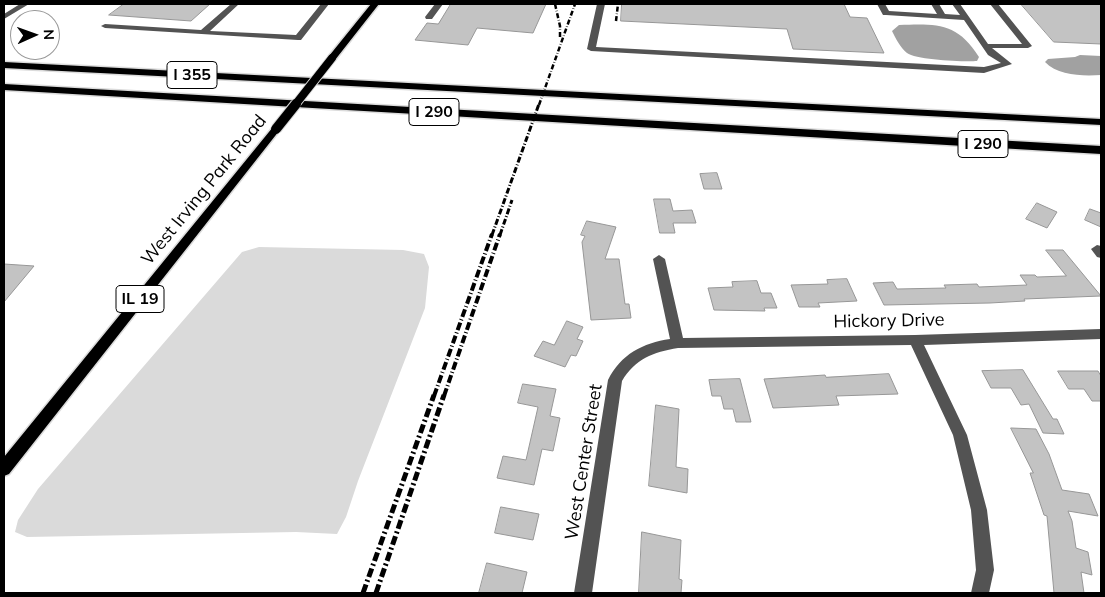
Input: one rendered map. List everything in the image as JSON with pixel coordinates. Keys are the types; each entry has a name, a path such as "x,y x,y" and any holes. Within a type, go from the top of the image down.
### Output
{"highway":[{"name":"I 290","path":"4,56 211,68 380,84 1101,122"},
{"name":"I 355","path":"4,65 380,84"},
{"name":"I 290","path":"4,87 1101,150"},
{"path":"864,137 1101,161"}],"main road":[{"name":"West Irving Park Road","path":"4,469 375,4"}],"street":[{"path":"4,17 24,4"},
{"path":"203,33 234,4"},
{"path":"106,26 298,38 325,4"},
{"path":"429,17 439,4"},
{"path":"602,4 591,49 984,70 1008,64 986,46 956,4"},
{"path":"881,4 886,13 966,18"},
{"path":"935,4 944,17"},
{"path":"986,46 1028,46 994,4 988,4"},
{"path":"659,260 678,343"},
{"name":"Hickory Drive","path":"678,343 915,340 1101,334"},
{"path":"915,340 960,435 979,510 985,570 980,593"},
{"name":"West Center Street","path":"583,593 615,380 624,364 635,355 654,347 678,343"}],"shaded area":[{"path":"899,25 935,25 954,31 971,46 979,57 977,61 962,61 930,59 907,53 892,31"},
{"path":"1080,55 1101,56 1101,75 1064,73 1050,67 1045,62 1048,59"},
{"path":"259,247 403,250 424,254 429,267 425,308 358,481 346,517 337,534 296,532 27,537 15,532 18,520 38,489 242,252"}],"building":[{"path":"124,4 210,4 191,21 109,15"},
{"path":"451,4 546,4 533,33 477,28 468,45 415,40 427,23 438,24"},
{"path":"622,4 844,4 850,17 867,18 884,53 793,49 787,29 621,21"},
{"path":"1021,4 1101,4 1101,44 1054,42"},
{"path":"717,173 722,189 704,189 700,174"},
{"path":"654,199 670,199 673,211 692,210 696,223 673,223 675,233 660,233"},
{"path":"1037,203 1057,212 1047,228 1026,219"},
{"path":"1090,209 1101,213 1101,227 1085,220"},
{"path":"587,221 616,227 605,259 619,259 625,304 629,304 631,318 591,320 582,242 585,236 581,235"},
{"path":"1046,250 1063,250 1101,296 1024,299 1025,301 990,303 884,305 873,283 893,282 897,289 946,288 944,285 977,284 979,287 1027,285 1020,275 1035,275 1037,277 1066,276"},
{"path":"4,264 34,266 4,302"},
{"path":"847,279 857,301 818,303 820,307 799,307 791,285 828,284 827,280"},
{"path":"757,281 761,293 771,293 777,308 764,308 765,311 714,310 708,288 733,287 732,282"},
{"path":"567,321 583,327 577,339 583,341 576,356 571,355 565,367 534,356 543,341 554,345"},
{"path":"1023,370 1053,419 1057,419 1064,434 1043,433 1029,404 1021,405 1011,388 991,388 982,371"},
{"path":"1058,371 1098,371 1101,376 1101,401 1092,401 1084,389 1069,389"},
{"path":"889,374 898,394 836,396 839,405 773,408 764,379 825,375 826,377"},
{"path":"740,379 751,422 736,422 733,409 724,409 721,396 712,396 709,380"},
{"path":"523,384 556,389 550,416 560,418 553,451 542,449 534,485 497,478 503,456 526,460 538,407 518,403"},
{"path":"656,405 679,409 676,467 688,469 687,493 649,486"},
{"path":"1011,428 1036,429 1049,454 1062,490 1089,494 1098,516 1068,511 1072,521 1076,548 1088,552 1092,575 1081,572 1084,593 1054,593 1047,516 1044,515 1030,473 1033,473"},
{"path":"501,507 539,514 533,540 495,533"},
{"path":"642,532 681,540 679,579 682,580 681,593 639,593"},
{"path":"487,563 527,572 522,593 479,593"}],"railway":[{"path":"555,4 560,26 560,37"},
{"path":"539,105 575,4"},
{"path":"616,21 618,4"},
{"path":"492,235 539,104"},
{"path":"500,235 512,200"},
{"path":"434,396 492,234"},
{"path":"444,396 500,234"},
{"path":"363,593 434,395"},
{"path":"376,593 444,395"}]}
